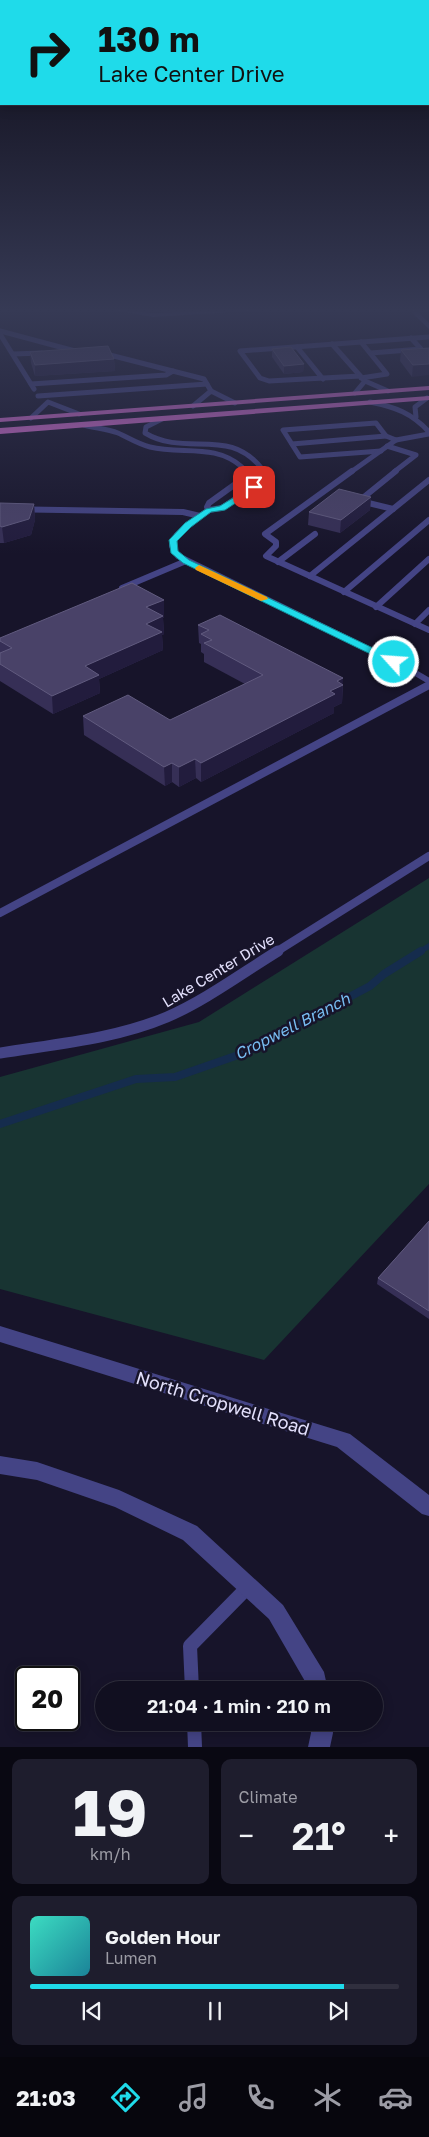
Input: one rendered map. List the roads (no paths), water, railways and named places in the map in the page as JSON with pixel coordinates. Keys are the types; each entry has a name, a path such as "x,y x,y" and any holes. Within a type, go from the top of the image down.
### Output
{"highway":[{"path":"0,420 394,391"},
{"path":"0,431 428,396"}],"street":[{"name":"North Cropwell Road","path":"0,1334 343,1440 429,1507"},
{"path":"0,1465 37,1471 119,1498 190,1533 276,1612 316,1681"},
{"path":"319,1747 322,1731"}],"lane":[{"path":"35,391 38,396 48,402 79,414"},
{"path":"38,396 115,391"},
{"path":"193,406 211,391 235,403"},
{"path":"428,396 415,407 429,433 396,440 265,534 276,542 276,546 266,556 429,630"},
{"path":"31,418 48,402"},
{"path":"370,402 398,408 420,419"},
{"path":"162,419 146,427 145,434 159,441 226,446 242,451 257,460 263,470 258,483 222,508 209,510 200,516 173,540 174,551 186,561 407,668 429,681"},
{"path":"381,450 300,457 283,430 376,423 386,436"},
{"path":"84,425 117,433 147,447 206,451 234,460 242,467 241,480 209,503 207,507 209,510"},
{"path":"292,444 386,436 396,440"},
{"path":"359,500 416,457 412,452 387,446"},
{"path":"310,576 429,480"},
{"path":"324,492 332,494"},
{"path":"350,498 393,509"},
{"path":"0,509 183,512 200,516"},
{"path":"344,592 429,520"},
{"path":"278,562 315,534"},
{"path":"376,607 429,559"},
{"path":"117,590 186,561"},
{"path":"415,624 429,610"},
{"path":"0,913 429,686"},
{"name":"Lake Center Drive","path":"0,1053 110,1034 157,1023 187,1008 429,856"},
{"path":"192,1681 190,1646 248,1587"},
{"path":"194,1731 195,1747"}],"waterway":[{"name":"Cropwell Branch","path":"419,952 429,946"},
{"name":"Cropwell Branch","path":"0,1124 136,1079 175,1077 244,1053 370,986 384,974 421,951"}]}
